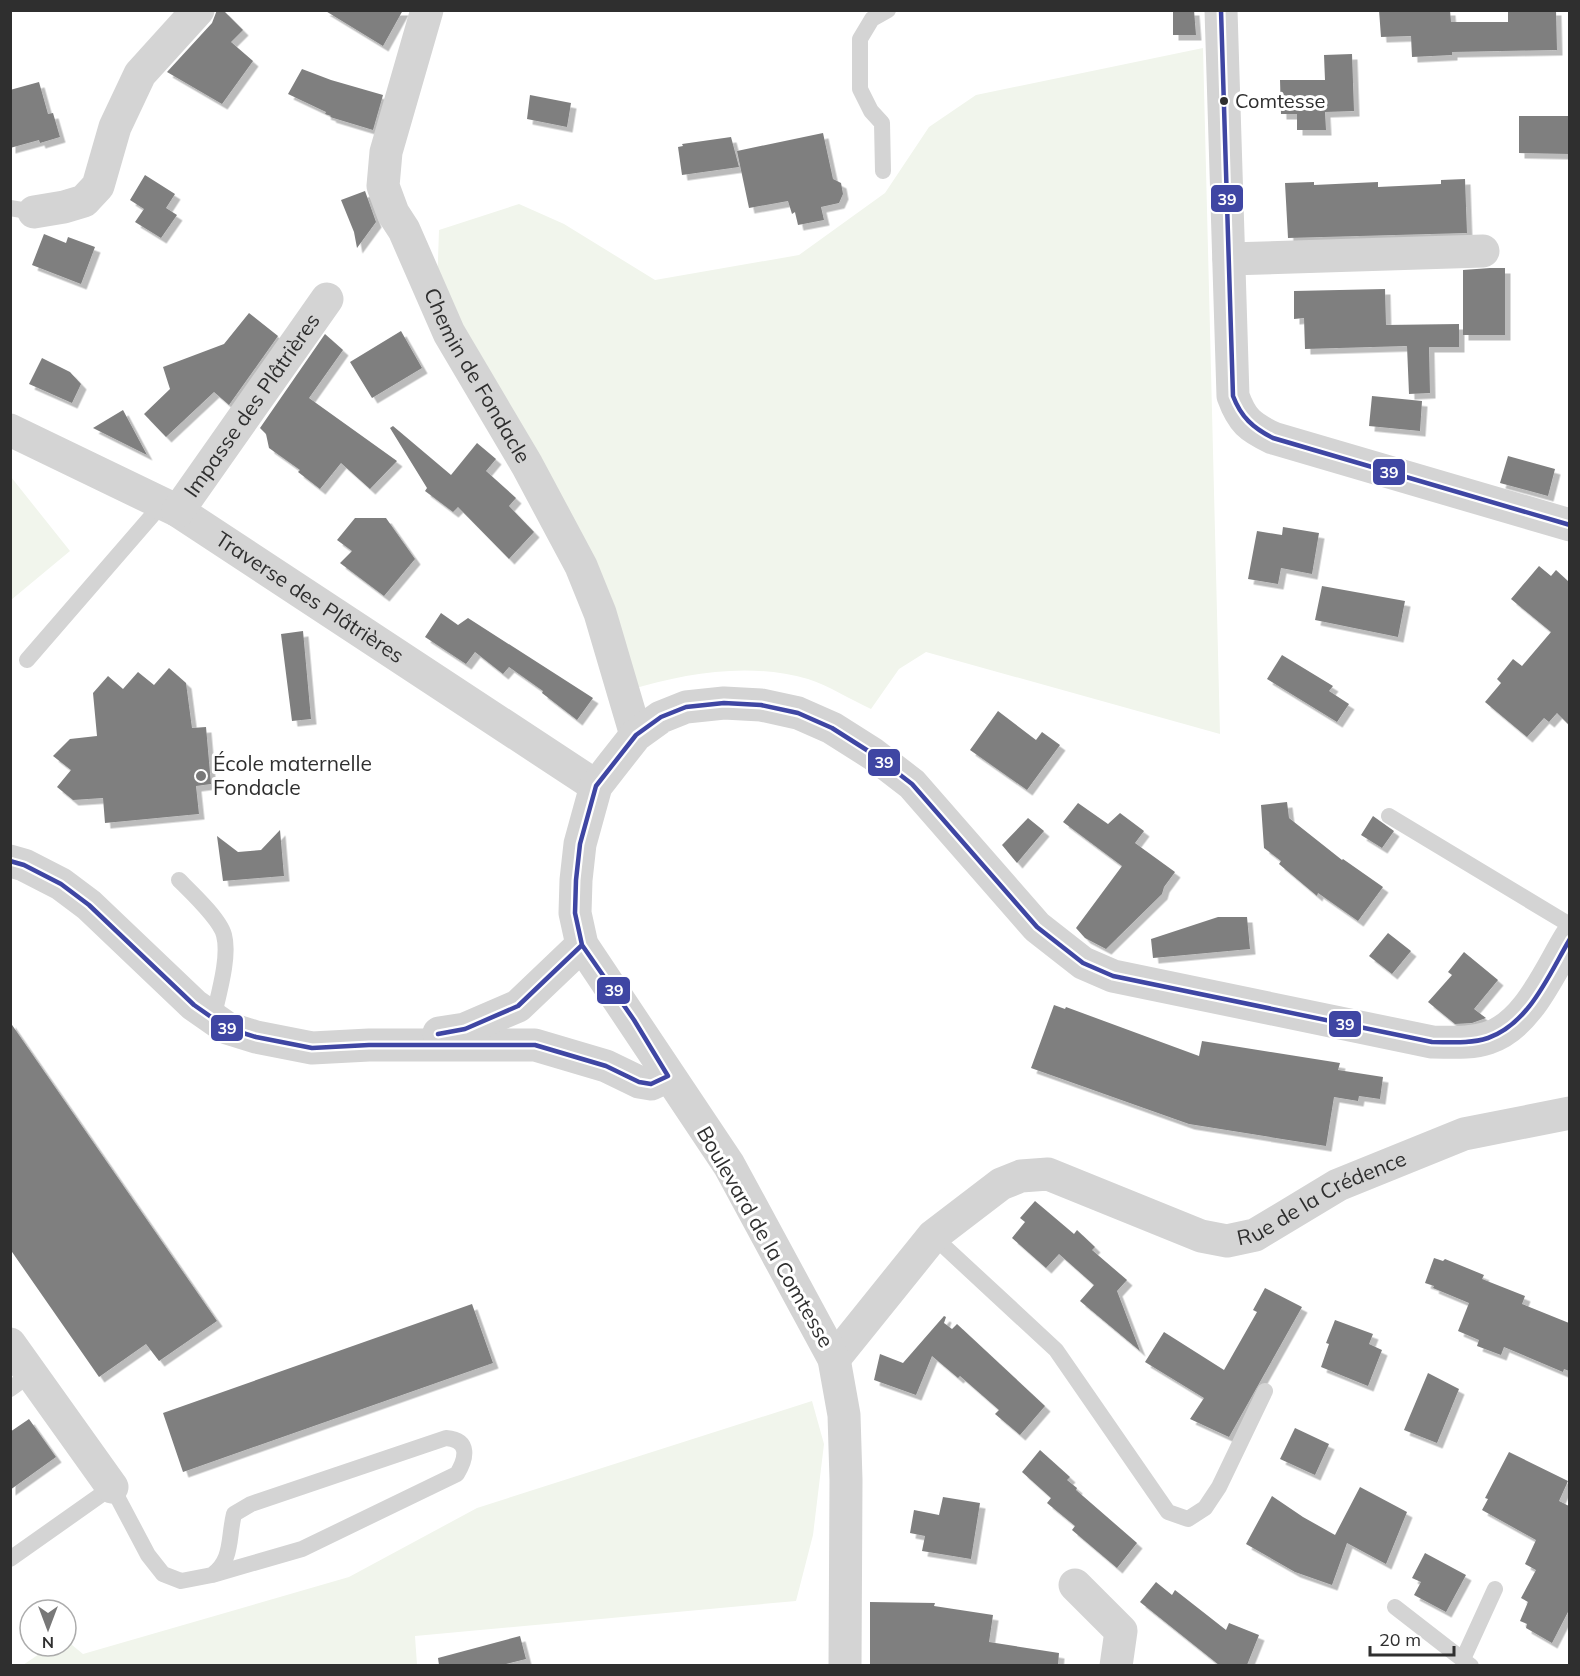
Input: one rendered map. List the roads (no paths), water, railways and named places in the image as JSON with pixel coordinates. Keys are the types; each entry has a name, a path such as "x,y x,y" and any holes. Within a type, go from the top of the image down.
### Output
{"street":[{"path":"22,210 64,207 84,201 98,186 115,127 140,74 198,10"},
{"name":"Chemin de Fondacle","path":"426,10 386,152 383,186 393,213 404,230 449,333 527,465 581,566 600,613 636,735"},
{"path":"1221,10 1233,396 1239,413 1253,429 1273,438 1569,525"},
{"path":"1229,259 1483,251"},
{"name":"Impasse des Plâtrières","path":"171,506 327,299"},
{"name":"Traverse des Plâtrières","path":"10,430 171,506 596,786"},
{"name":"Boulevard de la Comtesse","path":"845,1665 845,1437 844,1415 834,1359 729,1165 582,945 575,913 580,844 596,786 636,735 662,717 686,707 724,703 762,705 798,713 832,728 873,754 912,784 1037,927 1083,963 1113,976 1215,996 1331,1023 1432,1042 1463,1042 1489,1038 1515,1024 1532,1001 1569,938"},
{"path":"10,861 24,865 61,885 90,905 194,1005 227,1028 256,1037 312,1048 369,1045 535,1045 606,1066 639,1082 651,1084 668,1076"},
{"path":"369,1045 465,1029 518,1006 582,945"},
{"name":"Rue de la Crédence","path":"834,1359 933,1236 1001,1184 1021,1176 1048,1174 1201,1236 1227,1241 1255,1235 1338,1185 1464,1134 1569,1113"},
{"path":"10,1344 21,1382 112,1488"},
{"path":"1075,1585 1121,1631 1116,1665"}],"lane":[{"path":"883,171 882,123 871,111 860,89 860,39 872,19 888,10"},
{"path":"27,660 171,506"},
{"path":"1389,816 1569,925"},
{"path":"179,880 207,908 224,933 225,954 213,1019"},
{"path":"933,1236 1056,1350 1168,1512 1188,1519 1204,1508 1219,1487 1265,1391"},
{"path":"10,1559 112,1488 148,1555 162,1574 181,1581 212,1575 302,1549 457,1474 466,1459 463,1446 455,1439 446,1438 251,1504 234,1514 227,1559 220,1570 212,1575"},
{"path":"1395,1607 1467,1662 1495,1589"}],"place":[{"name":"Comtesse","path":"1224,101"},
{"name":"École maternelle Fondacle","path":"201,776"}]}
